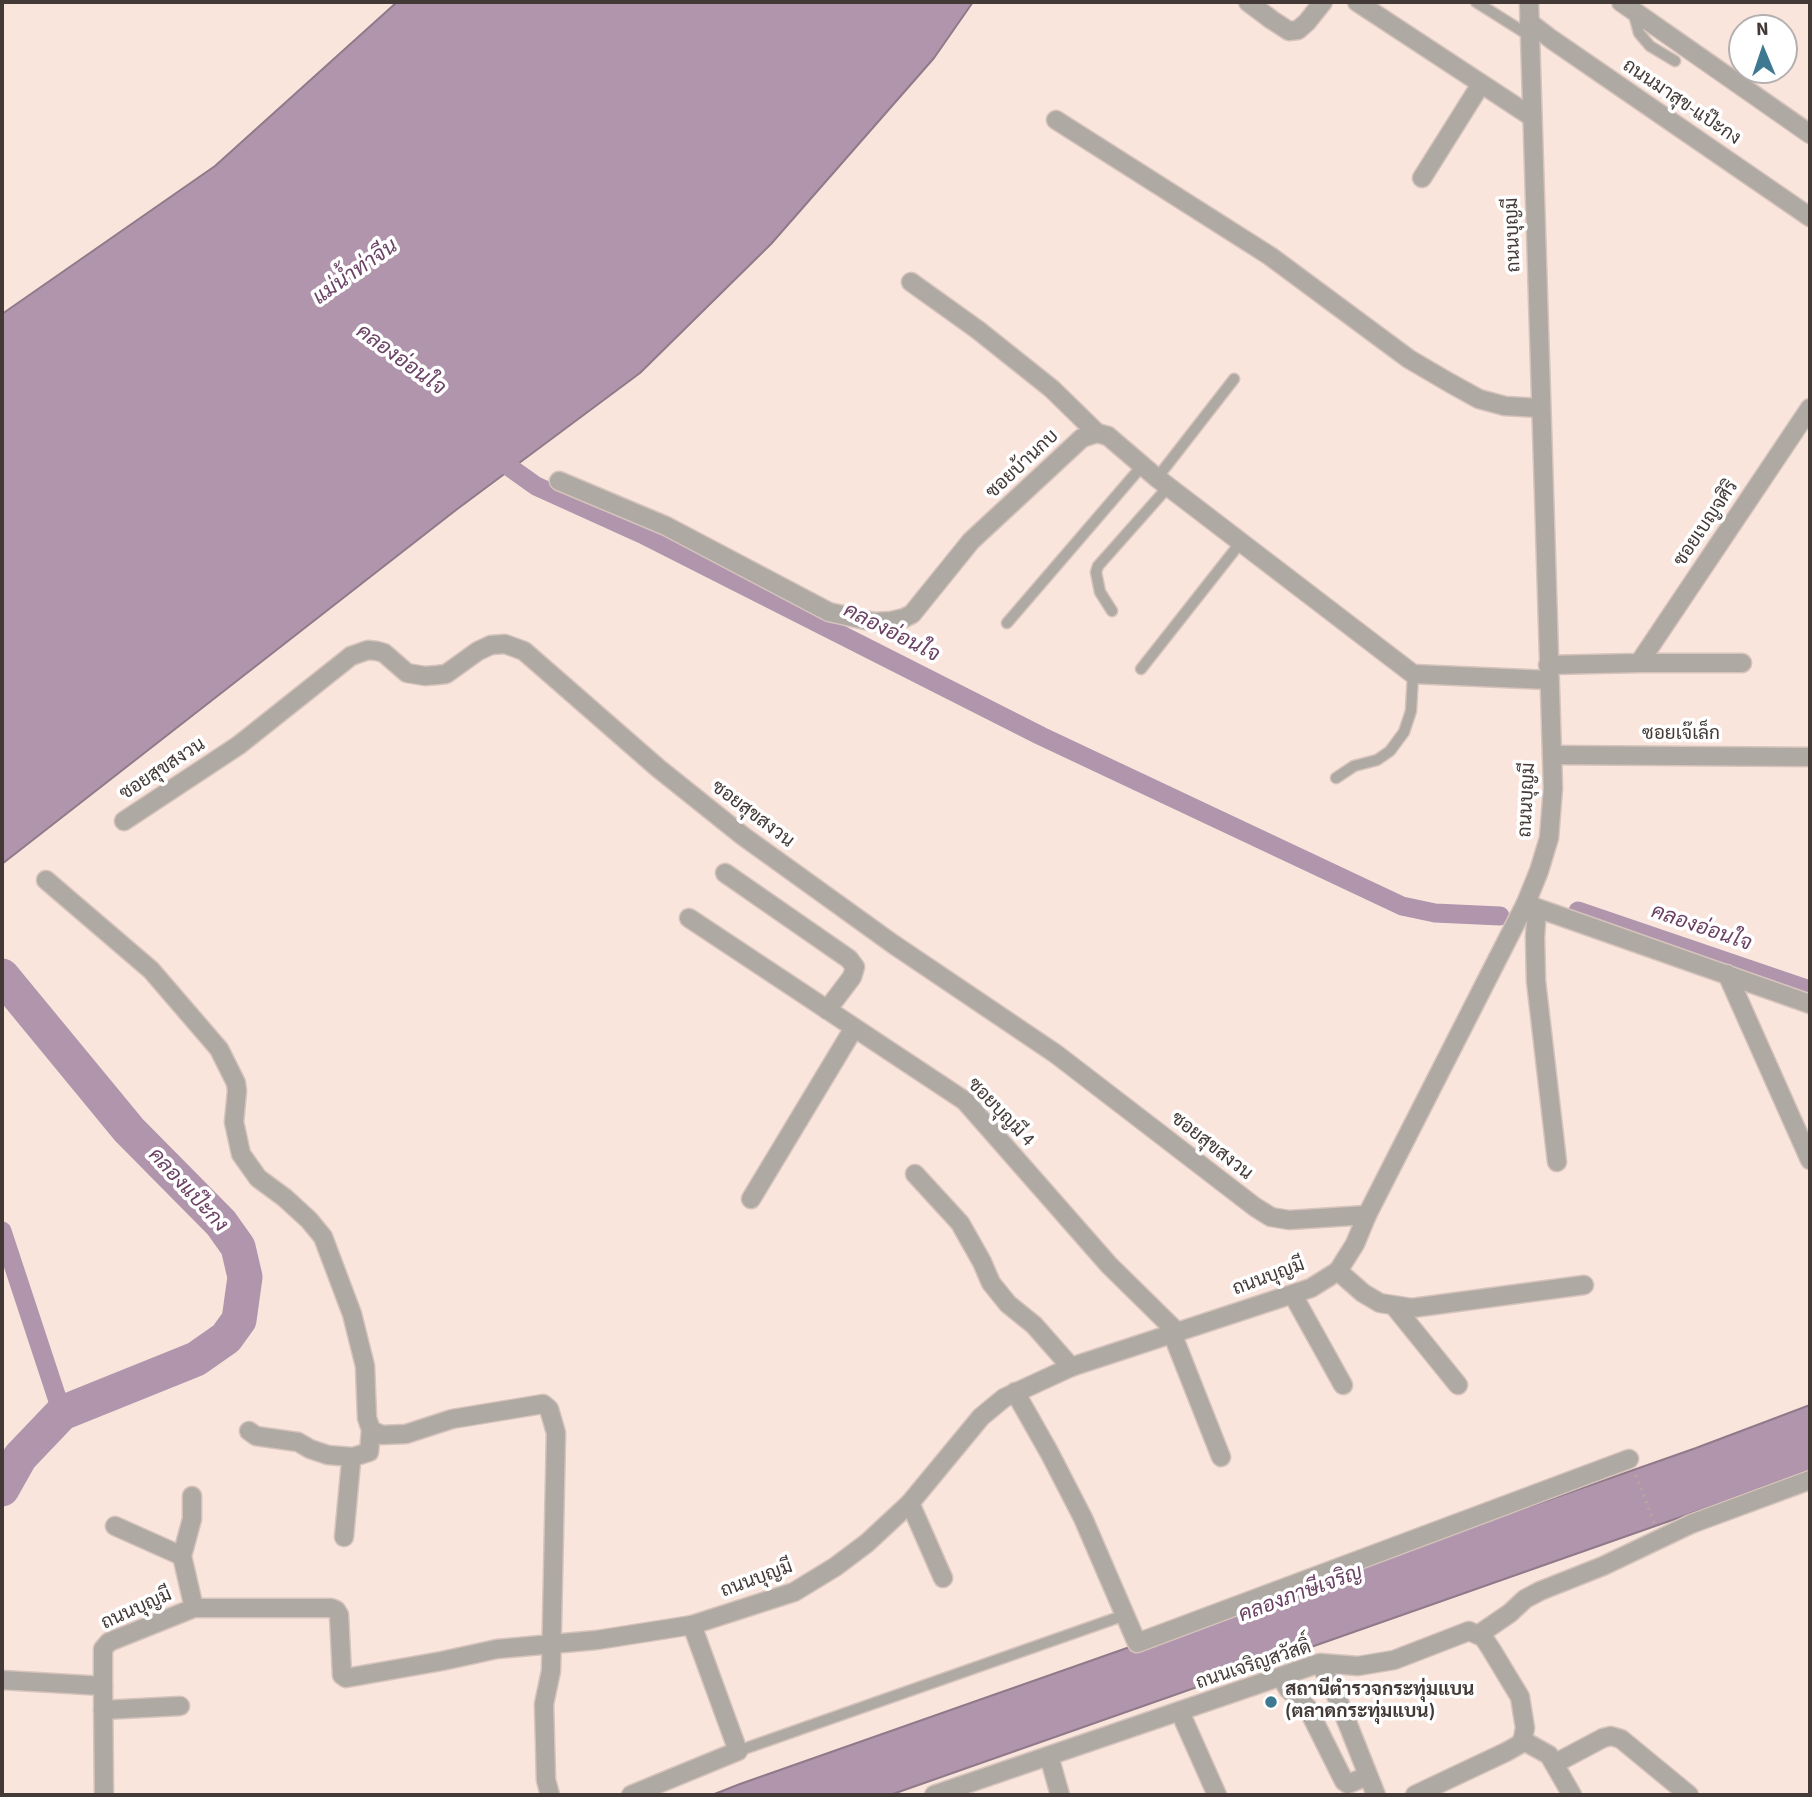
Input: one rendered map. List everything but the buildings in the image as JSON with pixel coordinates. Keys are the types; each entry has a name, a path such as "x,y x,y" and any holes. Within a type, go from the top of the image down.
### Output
{"street":[{"path":"1248,2 1289,31 1298,30 1323,2"},
{"path":"1357,2 1532,117"},
{"name":"ถนนบุญมี","path":"103,1686 103,1649 109,1642 194,1608 336,1610 339,1615 342,1675 346,1678 497,1648 597,1640 692,1625 794,1592 867,1543 910,1503 981,1417 1004,1398 1071,1367 1293,1295 1311,1288 1339,1271 1532,905 1549,838 1553,788 1529,2"},
{"path":"1627,6 1810,134"},
{"name":"ถนนมาสุข-แป๊ะกง","path":"1529,29 1551,39 1810,216"},
{"path":"1422,178 1481,84"},
{"path":"1056,120 1270,256 1409,359 1479,399 1505,406 1540,408"},
{"path":"911,282 978,330 1052,389 1097,433 1108,436 1142,466 1413,674 1548,673 1639,663 1742,663"},
{"name":"ซอยเบญจศิริ","path":"1639,663 1810,408"},
{"name":"ซอยบ้านกบ","path":"559,481 666,526 829,612 874,622 891,621 912,614 971,541 1082,438 1097,433"},
{"name":"ซอยสุขสงวน","path":"124,821 239,745 351,656 377,650 407,673 425,676 446,674 478,651 491,645 505,644 524,651 658,768 743,836 893,944 1056,1054 1255,1207 1271,1217 1289,1220 1367,1214"},
{"name":"ซอยเจ๊เล็ก","path":"1552,755 1810,757"},
{"path":"725,873 849,959 855,967 852,976 827,1010"},
{"path":"46,880 151,970 219,1049 236,1083 234,1122 241,1154 258,1178 285,1198 323,1237 352,1314 365,1366 367,1418 371,1430 369,1452 354,1457 328,1455 310,1450 299,1442 256,1436 249,1431"},
{"path":"1557,1162 1536,981 1532,905 1810,1004"},
{"name":"ซอยบุญมี 4","path":"689,918 965,1101 1109,1265 1175,1333"},
{"path":"1727,974 1810,1160"},
{"path":"751,1199 855,1028"},
{"path":"915,1174 960,1223 991,1283 1008,1304 1034,1325 1071,1367"},
{"path":"1339,1271 1363,1293 1380,1303 1412,1308 1584,1285"},
{"path":"1293,1295 1343,1385"},
{"path":"1394,1306 1458,1385"},
{"path":"1175,1333 1221,1457"},
{"path":"1015,1392 1083,1518 1137,1643 1631,1463"},
{"path":"371,1430 382,1435 407,1434 452,1419 543,1404 550,1409 556,1433 551,1671 544,1704 546,1780 550,1795"},
{"path":"344,1537 350,1470 354,1457"},
{"name":"ถนนเจริญสวัสดิ์","path":"934,1795 1320,1663 1357,1666 1394,1660 1469,1631 1478,1635 1525,1599 1540,1591 1603,1566 1691,1524 1810,1480"},
{"path":"192,1496 192,1519 182,1556 194,1608"},
{"path":"910,1503 943,1578"},
{"path":"115,1526 182,1556"},
{"path":"631,1795 738,1751 692,1625"},
{"path":"1415,1795 1522,1743 1525,1728 1520,1697 1483,1637 1478,1635"},
{"path":"1320,1663 1339,1702 1376,1795"},
{"path":"1282,1676 1288,1689 1307,1707 1344,1781 1348,1784 1360,1779"},
{"path":"2,1680 103,1686 104,1795"},
{"path":"103,1710 180,1706"},
{"path":"1180,1712 1217,1795"},
{"path":"1554,1764 1611,1736 1621,1739 1689,1795"},
{"path":"1522,1740 1549,1755 1572,1795"},
{"path":"1049,1756 1060,1795"}],"lane":[{"path":"1476,2 1529,29"},
{"path":"1627,6 1639,33 1650,46 1675,61"},
{"path":"1112,611 1100,592 1096,572 1098,566 1163,482 1234,379"},
{"path":"1007,623 1142,466"},
{"path":"1141,669 1241,542"},
{"path":"1336,778 1354,766 1377,760 1390,751 1404,732 1411,711 1413,674"},
{"path":"738,1751 1125,1615"}],"path":[{"path":"1631,1463 1657,1530"}],"water":[{"name":"แม่น้ำท่าจีน","path":"397,2 973,2 934,58 771,244 640,373 456,510 2,864 2,314 215,166"},
{"name":"คลองภาษีเจริญ","path":"1810,1405 1810,1470 1715,1505 890,1795 712,1795 1696,1448"}],"waterway":[{"name":"คลองอ่อนใจ","path":"491,454 536,486 642,534 1041,736 1402,906 1435,913 1500,916"},
{"name":"คลองอ่อนใจ","path":"1578,911 1810,990"},
{"name":"คลองแป๊ะกง","path":"2,976 129,1130 221,1223 238,1247 245,1277 239,1320 226,1338 196,1359 62,1413 20,1457 2,1489"},
{"path":"2,1231 62,1413"}],"place":[{"name":"สถานีตำรวจกระทุ่มแบน (ตลาดกระทุ่มแบน)","path":"1271,1702"}]}
